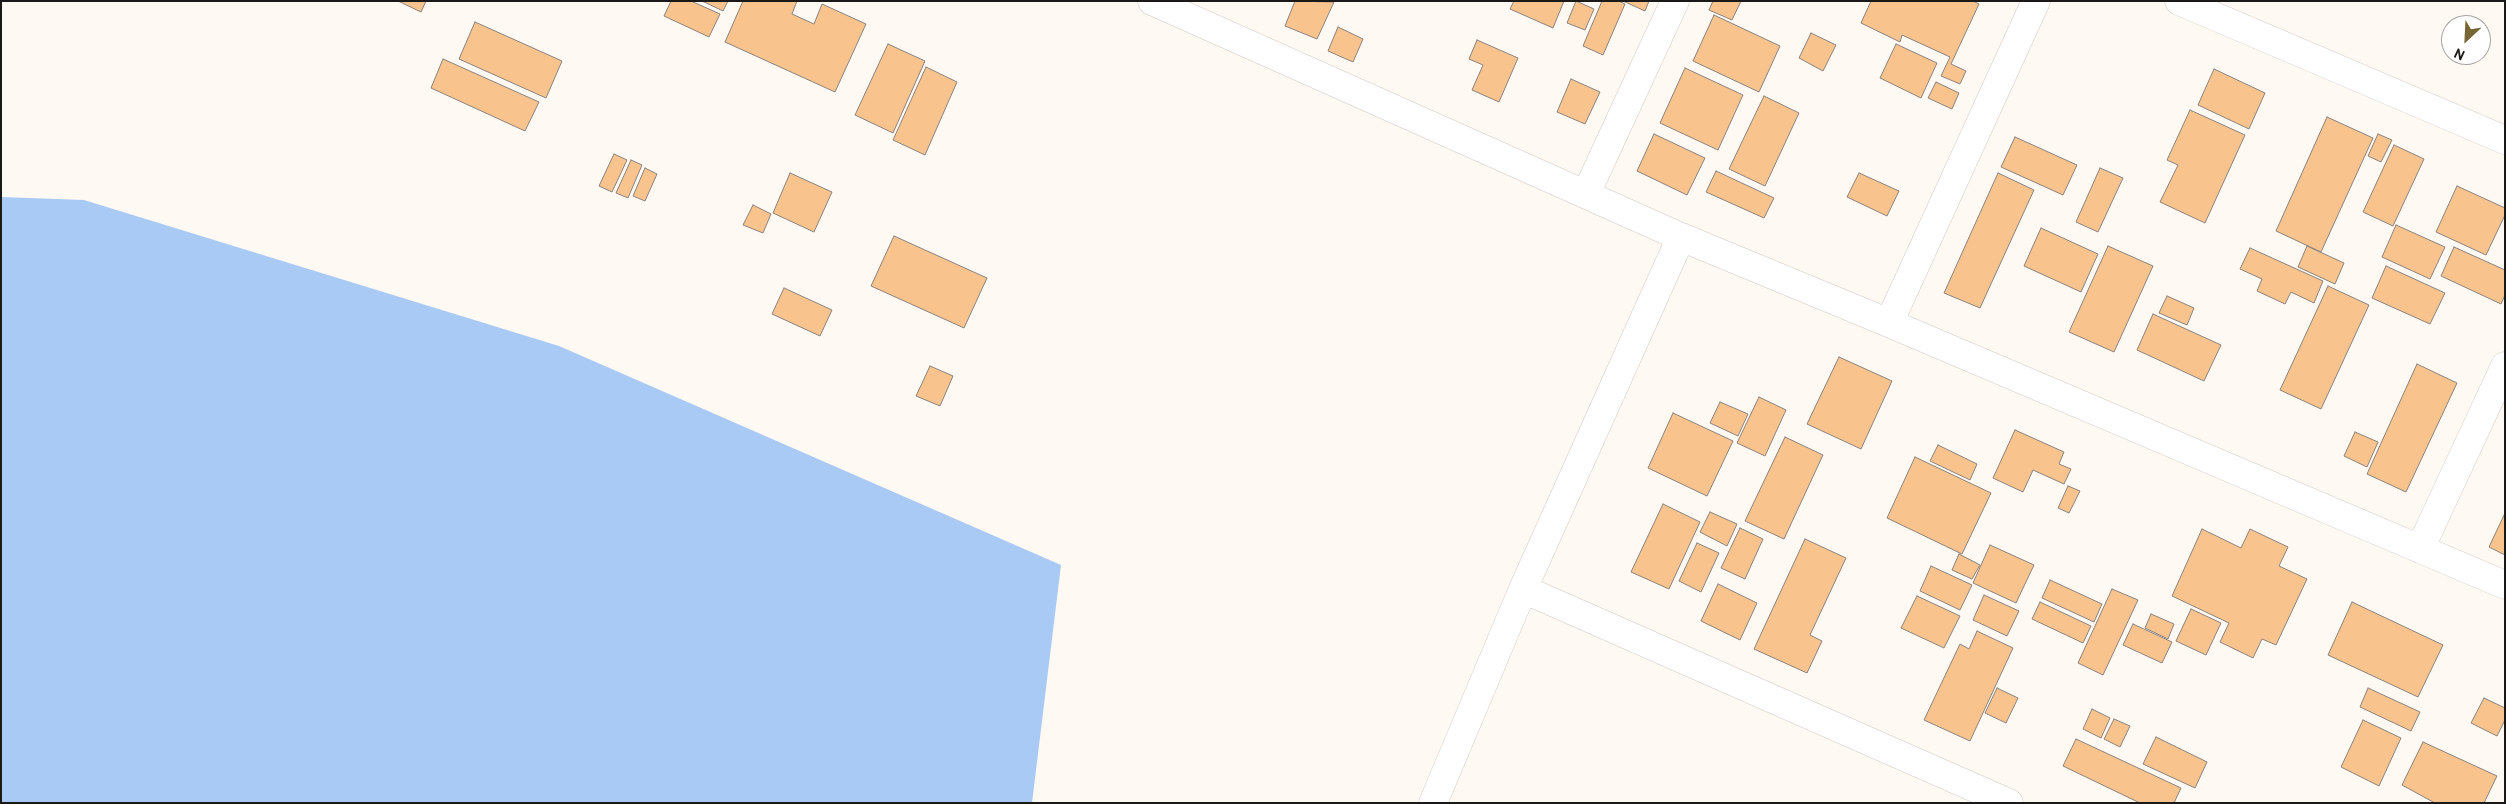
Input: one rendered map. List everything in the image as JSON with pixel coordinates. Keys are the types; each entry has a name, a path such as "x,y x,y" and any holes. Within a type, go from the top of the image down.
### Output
{"street":[{"path":"1152,1 1681,237 1889,323 2505,585"},
{"path":"1586,194 1675,1"},
{"path":"1889,323 2036,1"},
{"path":"2179,1 2505,140"},
{"path":"1433,803 1523,590 1681,237"},
{"path":"2420,549 2505,366"},
{"path":"1523,590 2009,803"}],"water":[{"path":"1,197 84,200 559,346 1061,565 1032,803 1,803"}],"building":[{"path":"398,1 426,1 421,12"},
{"path":"671,1 691,1 720,14 709,37 664,16"},
{"path":"702,1 728,1 723,11"},
{"path":"743,1 797,1 792,14 814,24 822,4 866,24 835,92 725,42"},
{"path":"1295,1 1334,2 1317,39 1285,26"},
{"path":"1514,1 1564,1 1553,28 1510,9"},
{"path":"1576,1 1594,9 1585,30 1567,23"},
{"path":"1602,1 1619,1 1625,4 1603,55 1583,46"},
{"path":"1623,1 1649,1 1645,11"},
{"path":"1713,1 1741,1 1732,20 1709,10"},
{"path":"1871,1 1973,1 1979,4 1951,64 1966,71 1960,84 1941,76 1950,57 1902,35 1900,42 1861,23"},
{"path":"1714,15 1780,46 1759,92 1693,61"},
{"path":"475,22 562,61 546,98 459,59"},
{"path":"1338,27 1363,39 1353,62 1328,51"},
{"path":"1811,33 1836,45 1823,71 1799,58"},
{"path":"1477,40 1518,58 1499,102 1472,90 1483,65 1469,59"},
{"path":"888,44 925,61 893,133 855,115"},
{"path":"1896,44 1937,63 1921,98 1880,78"},
{"path":"443,59 539,102 525,131 431,88"},
{"path":"926,67 957,82 925,155 893,140"},
{"path":"1685,68 1743,95 1718,150 1660,123"},
{"path":"2214,69 2265,93 2249,129 2198,105"},
{"path":"1571,79 1600,92 1585,124 1557,112"},
{"path":"1936,82 1959,93 1952,109 1928,98"},
{"path":"1764,96 1799,113 1765,186 1729,169"},
{"path":"2190,110 2245,135 2205,223 2160,202 2178,165 2167,160"},
{"path":"2327,117 2373,138 2321,252 2276,231"},
{"path":"1654,134 1705,158 1687,195 1637,171"},
{"path":"2378,134 2392,140 2381,162 2368,156"},
{"path":"2015,137 2077,165 2063,195 2001,167"},
{"path":"2394,145 2424,159 2393,226 2363,212"},
{"path":"614,154 627,160 612,192 599,186"},
{"path":"631,160 642,165 628,198 616,193"},
{"path":"645,168 657,174 645,201 633,196"},
{"path":"2100,168 2123,178 2098,232 2076,222"},
{"path":"1716,171 1774,198 1764,218 1706,192"},
{"path":"790,173 832,192 814,232 773,213"},
{"path":"1859,173 1899,191 1887,216 1847,197"},
{"path":"1998,173 2034,190 1980,308 1944,293"},
{"path":"2457,186 2505,208 2505,215 2486,255 2436,232"},
{"path":"753,205 771,214 763,233 743,225"},
{"path":"2396,225 2445,247 2430,279 2382,257"},
{"path":"2041,228 2098,254 2081,292 2024,266"},
{"path":"894,236 987,278 964,328 871,286"},
{"path":"2108,246 2153,266 2114,352 2069,332"},
{"path":"2307,246 2344,263 2335,284 2298,267"},
{"path":"2454,247 2505,270 2505,295 2501,304 2441,276"},
{"path":"2250,248 2323,281 2314,303 2291,292 2285,304 2257,291 2262,279 2240,269"},
{"path":"2386,266 2445,293 2430,324 2372,298"},
{"path":"2328,286 2369,305 2321,409 2280,390"},
{"path":"784,288 832,310 820,336 772,314"},
{"path":"2167,296 2194,308 2187,325 2159,313"},
{"path":"2153,314 2221,345 2204,381 2137,350"},
{"path":"1839,357 1892,381 1861,449 1807,424"},
{"path":"2417,364 2457,383 2406,492 2367,474"},
{"path":"930,366 953,376 940,406 916,396"},
{"path":"1759,397 1786,410 1765,456 1737,443"},
{"path":"1720,402 1748,414 1738,436 1710,423"},
{"path":"1673,413 1733,441 1707,496 1648,468"},
{"path":"2015,430 2064,452 2059,464 2071,469 2064,484 2033,470 2023,492 1993,478"},
{"path":"2355,432 2378,442 2367,467 2344,456"},
{"path":"1785,437 1823,455 1784,539 1745,521"},
{"path":"1938,445 1977,464 1970,480 1930,461"},
{"path":"1915,457 1991,493 1962,554 1887,518"},
{"path":"2068,486 2080,491 2069,513 2058,508"},
{"path":"1663,504 1700,522 1669,589 1631,572"},
{"path":"1710,512 1737,524 1727,546 1700,532"},
{"path":"2505,513 2505,555 2489,547"},
{"path":"1740,528 1763,539 1745,579 1721,568"},
{"path":"2202,529 2241,548 2250,529 2288,547 2279,566 2307,579 2276,645 2262,639 2253,658 2220,642 2229,623 2172,596"},
{"path":"1805,539 1846,558 1810,635 1822,641 1807,673 1754,649"},
{"path":"1697,543 1719,553 1701,592 1679,581"},
{"path":"1990,545 2034,565 2016,603 1973,583"},
{"path":"1959,554 1980,565 1972,579 1952,570"},
{"path":"1931,566 1972,585 1960,610 1920,591"},
{"path":"2050,580 2102,604 2094,622 2042,598"},
{"path":"1718,584 1757,603 1740,640 1701,621"},
{"path":"2112,589 2138,600 2103,675 2078,663"},
{"path":"1984,595 2019,611 2007,636 1973,620"},
{"path":"1917,596 1960,616 1944,648 1901,628"},
{"path":"2040,602 2091,626 2083,643 2032,619"},
{"path":"2352,602 2443,645 2418,697 2328,655"},
{"path":"2191,609 2221,623 2206,655 2176,641"},
{"path":"2151,614 2174,624 2168,639 2145,628"},
{"path":"2133,624 2172,642 2162,663 2123,645"},
{"path":"1977,631 2013,648 1970,741 1924,720 1960,644 1969,649"},
{"path":"1997,688 2018,698 2006,723 1985,713"},
{"path":"2368,688 2420,712 2411,731 2360,707"},
{"path":"2484,698 2505,708 2505,720 2497,736 2471,723"},
{"path":"2092,709 2110,718 2101,738 2083,729"},
{"path":"2114,719 2130,726 2120,747 2104,739"},
{"path":"2363,720 2401,738 2379,786 2341,767"},
{"path":"2156,737 2207,762 2195,788 2143,764"},
{"path":"2076,739 2181,788 2174,803 2140,803 2063,766"},
{"path":"2423,742 2497,776 2484,803 2435,803 2402,785"}]}
